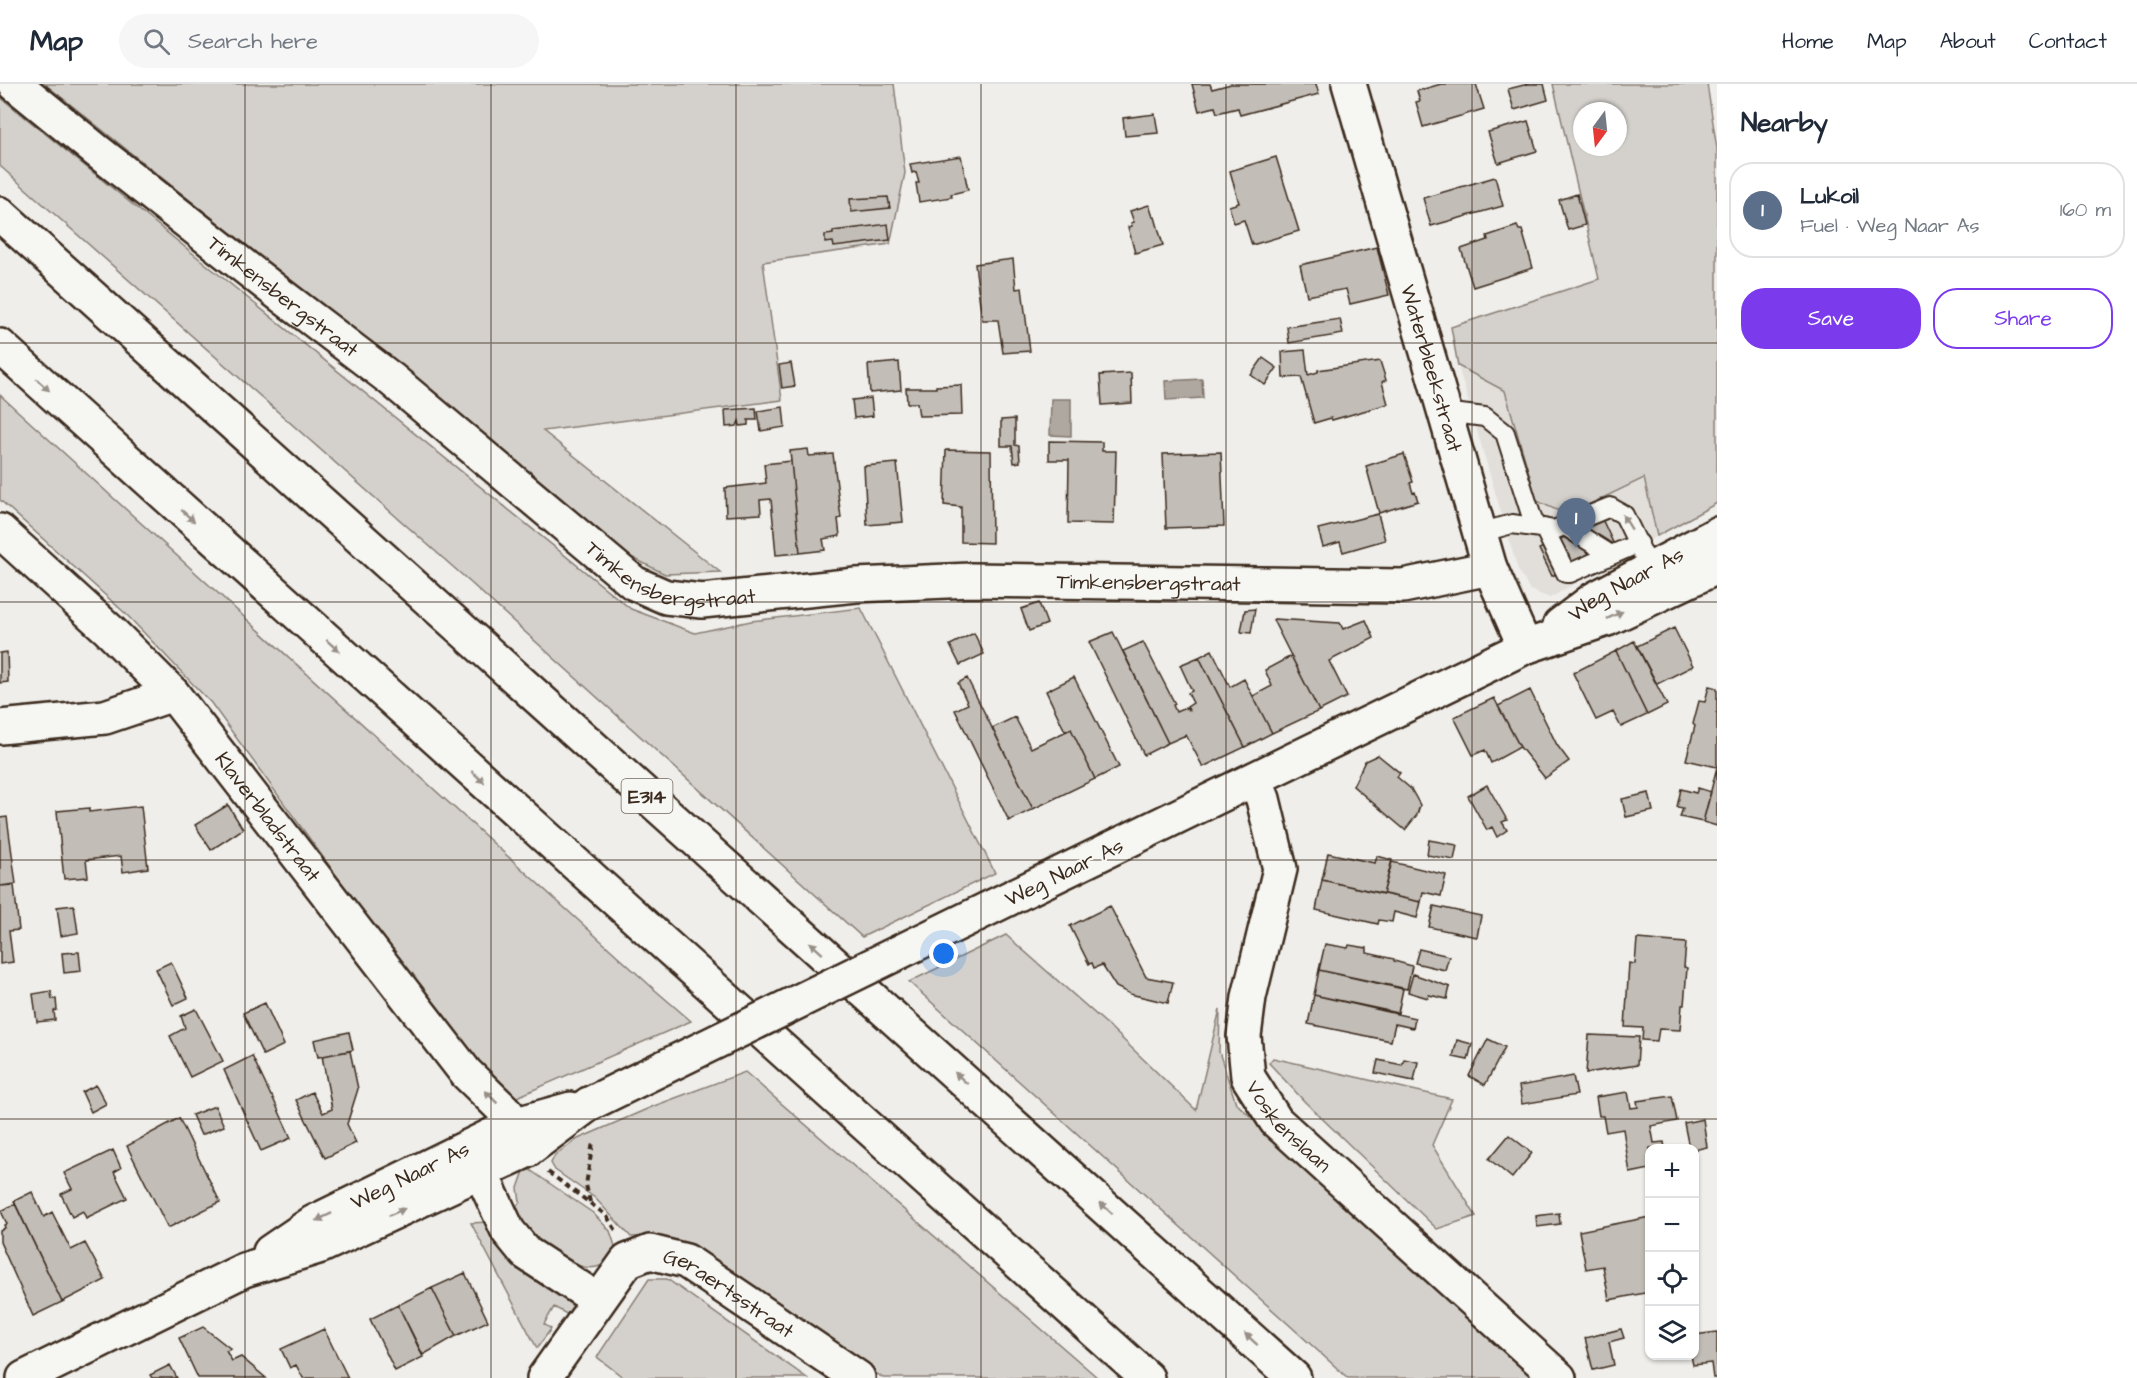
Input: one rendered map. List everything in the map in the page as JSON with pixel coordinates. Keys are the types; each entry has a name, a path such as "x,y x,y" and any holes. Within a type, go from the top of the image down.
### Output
{"main road":[{"name":"Timkensbergstraat","path":"15,84 214,243 391,379 633,583 666,597 702,601 856,585 971,580 1404,586 1490,568"},
{"name":"Waterbleekstraat","path":"1349,84 1490,568 1532,644"},
{"name":"E314","path":"0,214 1294,1378"},
{"path":"0,346 1147,1378"},
{"name":"Klaverbladstraat","path":"0,531 109,630 173,694 466,1073 507,1113 513,1125"},
{"name":"Weg Naar As","path":"475,1159 513,1125 589,1104 1532,644 1608,619 1650,568 1717,534"},
{"name":"Weg Naar As","path":"1650,568 1717,567"},
{"path":"0,728 105,717 173,694"},
{"name":"Voskenslaan","path":"1256,779 1280,868 1249,997 1244,1036 1248,1077 1276,1121 1559,1378"},
{"name":"Weg Naar As","path":"24,1378 244,1270 314,1221 475,1159 526,1151 589,1104"},
{"path":"475,1159 508,1231 526,1253 598,1300"},
{"name":"Geraertsstraat","path":"544,1378 627,1261 650,1252 686,1261 858,1378"}],"lane":[{"path":"1444,412 1485,417 1505,433 1540,528 1566,573 1611,555"},
{"path":"1479,533 1512,524 1554,530 1610,507 1624,515 1650,568"},
{"path":"1564,526 1611,555 1650,568"}],"path":[{"path":"590,1203 586,1185 596,1135"},
{"path":"545,1170 606,1215 622,1238"}],"shaded area":[{"path":"45,84 894,84 905,173 890,244 763,262 782,400 543,431 720,572 665,574 623,553 431,394"},
{"path":"1553,84 1707,84 1717,149 1717,503 1657,536 1644,478 1567,515 1537,501 1505,391 1458,366 1451,327 1599,279"},
{"path":"0,97 631,609 695,633 751,621 861,608 995,873 862,937 461,574 0,166"},
{"path":"1458,366 1505,391 1537,501 1568,515 1644,478 1657,536 1550,598 1530,590 1518,570"},
{"path":"1202,379 1203,398 1166,400 1165,381"},
{"path":"0,395 691,1021 515,1098 480,1073 211,703 126,614 0,500"},
{"path":"1051,399 1071,399 1071,436 1050,435"},
{"path":"1006,935 1109,1026 1196,1110 1220,1009 1219,1052 1236,1103 1533,1378 1348,1378 909,982"},
{"path":"1273,1058 1452,1099 1432,1145 1476,1216 1437,1229 1305,1102 1269,1063"},
{"path":"745,1072 1098,1378 883,1378 696,1249 654,1236 631,1237 595,1198 555,1170 551,1163 555,1155 578,1139 654,1106"},
{"path":"530,1170 593,1213 610,1231 616,1249 604,1263 592,1268 572,1263 535,1239 527,1230 514,1209 520,1202 518,1188 524,1171"},
{"path":"489,1222 570,1295 573,1306 570,1316 554,1307 544,1324 551,1329 537,1348 471,1223"},
{"path":"649,1279 667,1279 807,1378 624,1378 597,1357"}],"building":[{"path":"1192,84 1210,84 1212,89 1231,84 1316,84 1319,94 1240,115 1238,108 1217,113 1215,107 1199,111"},
{"path":"1441,84 1476,84 1484,109 1423,127 1416,102 1420,101 1417,91"},
{"path":"1528,84 1544,84 1548,100 1514,110 1508,89"},
{"path":"1155,114 1158,133 1125,136 1123,118"},
{"path":"1528,121 1537,151 1498,163 1488,132"},
{"path":"961,156 968,190 951,194 952,197 919,202 916,183 919,183 916,172 912,173 910,164"},
{"path":"1276,157 1299,231 1252,245 1244,220 1234,223 1229,206 1239,203 1230,171"},
{"path":"1495,177 1503,206 1431,226 1423,198"},
{"path":"1577,194 1585,225 1568,230 1559,200"},
{"path":"888,197 890,208 851,212 850,199"},
{"path":"1149,205 1163,245 1135,253 1128,227 1134,222 1130,211"},
{"path":"888,224 890,240 834,247 833,242 825,243 825,235 833,234 833,231"},
{"path":"1517,226 1519,230 1522,230 1533,268 1473,287 1461,249 1488,240 1487,236"},
{"path":"1377,247 1389,295 1350,304 1346,289 1307,296 1300,265"},
{"path":"1013,259 1016,289 1022,288 1030,351 1003,353 998,320 982,320 975,264"},
{"path":"1340,319 1343,334 1289,343 1287,327"},
{"path":"1305,350 1308,375 1318,370 1380,361 1386,380 1382,382 1388,404 1314,423 1301,377 1283,378 1282,352"},
{"path":"1263,358 1277,368 1265,385 1251,375"},
{"path":"899,362 901,390 870,393 868,365"},
{"path":"791,363 795,386 782,388 779,365"},
{"path":"1131,373 1132,403 1102,405 1100,375"},
{"path":"961,385 962,415 919,416 917,403 907,403 906,388"},
{"path":"871,398 873,416 854,418 852,400"},
{"path":"783,407 785,427 761,431 758,411"},
{"path":"756,408 757,420 748,420 748,425 740,426 739,421 737,426 726,427 725,410"},
{"path":"1015,419 1015,445 1019,446 1020,462 1014,463 1012,446 1001,446 1001,420"},
{"path":"1049,441 1102,442 1102,451 1116,451 1114,524 1068,523 1069,460 1049,460"},
{"path":"808,449 809,456 833,454 841,518 838,519 840,536 823,539 825,550 800,553 790,451"},
{"path":"946,450 991,451 992,543 961,542 961,507 944,505"},
{"path":"1221,452 1224,526 1166,528 1163,454"},
{"path":"1404,454 1413,482 1410,483 1418,501 1379,513 1366,466"},
{"path":"791,461 800,553 776,555 771,499 760,500 761,514 726,516 725,488 766,483 764,464"},
{"path":"897,463 903,522 867,525 864,466"},
{"path":"1378,514 1385,540 1343,552 1340,542 1323,547 1318,529"},
{"path":"1602,519 1615,547 1552,576 1539,549"},
{"path":"1039,603 1047,624 1029,631 1021,609"},
{"path":"1255,609 1251,633 1241,632 1245,610"},
{"path":"1274,619 1340,623 1343,629 1366,620 1374,638 1329,661 1347,697 1319,711"},
{"path":"1674,628 1693,666 1657,684 1637,646"},
{"path":"1113,632 1168,743 1144,755 1089,642"},
{"path":"974,633 984,654 960,665 950,645"},
{"path":"1634,641 1667,705 1647,715 1616,651"},
{"path":"1143,642 1175,704 1173,705 1176,712 1185,708 1189,710 1187,707 1193,703 1188,693 1192,691 1180,665 1199,657 1245,747 1203,767 1186,735 1168,743 1123,651"},
{"path":"1212,650 1230,687 1244,679 1272,733 1245,747 1199,657"},
{"path":"1616,651 1647,715 1621,727 1613,712 1596,720 1573,673"},
{"path":"7,652 8,682 0,683 0,653"},
{"path":"1291,656 1319,711 1272,733 1253,696 1272,686 1265,670"},
{"path":"1074,677 1119,767 1095,779 1071,729 1065,731 1046,691"},
{"path":"967,678 1033,809 1009,821 955,710 968,704 958,683"},
{"path":"1709,686 1717,688 1717,767 1686,760 1699,701 1705,702"},
{"path":"1530,690 1557,745 1569,761 1545,778 1520,747 1498,706"},
{"path":"1494,698 1520,747 1491,763 1485,750 1473,755 1454,717"},
{"path":"1015,717 1031,748 1071,729 1095,779 1033,809 992,728"},
{"path":"1378,755 1400,773 1397,777 1411,789 1420,805 1417,815 1405,830 1353,786 1365,761"},
{"path":"1717,767 1717,826 1703,822"},
{"path":"1487,785 1507,820 1502,822 1507,830 1497,837 1492,827 1487,830 1468,796"},
{"path":"1698,788 1711,792 1703,822 1680,817 1683,808 1677,807 1681,789 1696,793"},
{"path":"1649,793 1653,811 1626,817 1622,799"},
{"path":"228,805 243,829 211,850 195,825"},
{"path":"141,806 148,868 123,872 121,856 86,860 88,877 64,879 57,811 89,808 89,812"},
{"path":"7,817 16,884 0,886 0,818"},
{"path":"1429,840 1457,845 1454,860 1427,855"},
{"path":"1328,853 1375,863 1377,856 1392,860 1383,894 1322,880"},
{"path":"1392,862 1446,875 1441,896 1423,892 1421,902 1383,894"},
{"path":"1322,880 1421,902 1417,918 1394,912 1392,922 1379,920 1378,924 1316,910"},
{"path":"14,885 19,930 9,931 13,962 0,964 0,886"},
{"path":"74,905 78,933 61,936 57,907"},
{"path":"1110,906 1146,977 1173,982 1168,1003 1130,994 1116,987 1102,965 1094,968 1092,963 1089,964 1070,926"},
{"path":"1434,906 1481,916 1477,937 1429,927"},
{"path":"1637,939 1686,943 1684,967 1687,968 1680,1030 1659,1029 1657,1041 1642,1040 1643,1028 1625,1027 1629,963 1635,964"},
{"path":"1325,944 1348,948 1349,945 1367,948 1367,953 1412,966 1407,989 1319,970"},
{"path":"1419,949 1449,956 1445,970 1415,963"},
{"path":"79,952 81,971 64,973 62,953"},
{"path":"171,962 188,998 173,1005 156,969"},
{"path":"1319,970 1403,989 1398,1013 1314,995"},
{"path":"1413,974 1450,987 1447,999 1429,995 1428,998 1408,992"},
{"path":"51,991 52,999 56,999 55,1020 37,1022 33,994"},
{"path":"1314,995 1415,1018 1413,1028 1395,1024 1391,1041 1308,1024"},
{"path":"265,1003 284,1045 263,1055 243,1013"},
{"path":"196,1009 223,1061 190,1077 170,1036 185,1028 181,1016"},
{"path":"349,1032 353,1050 318,1057 314,1040"},
{"path":"1589,1035 1639,1037 1637,1065 1586,1073"},
{"path":"1488,1039 1505,1047 1485,1085 1469,1076"},
{"path":"1457,1040 1472,1044 1468,1060 1453,1057"},
{"path":"350,1051 358,1089 347,1124 356,1143 325,1158 296,1100 312,1092 323,1113 332,1109 322,1056"},
{"path":"252,1056 291,1138 261,1151 224,1070"},
{"path":"1404,1059 1418,1062 1414,1081 1375,1073 1378,1060 1402,1065"},
{"path":"1573,1076 1577,1095 1522,1104 1519,1086"},
{"path":"96,1085 106,1104 91,1112 82,1092"},
{"path":"1628,1092 1631,1108 1638,1107 1637,1101 1672,1096 1677,1121 1651,1126 1654,1143 1664,1142 1664,1144 1645,1144 1645,1170 1630,1173 1623,1129 1606,1132 1603,1116 1599,1116 1596,1097"},
{"path":"215,1106 224,1126 201,1135 192,1115"},
{"path":"179,1118 220,1202 168,1228 127,1146"},
{"path":"1703,1119 1707,1147 1699,1149 1699,1144 1688,1144 1684,1123"},
{"path":"1509,1135 1532,1153 1512,1178 1489,1159"},
{"path":"113,1150 121,1168 114,1172 127,1198 86,1218 83,1211 72,1217 61,1194 72,1189 64,1173"},
{"path":"32,1192 44,1217 52,1212 71,1250 85,1243 105,1280 62,1302 14,1201"},
{"path":"15,1204 62,1302 33,1316 0,1242 0,1231 7,1224 1,1211"},
{"path":"1559,1213 1560,1224 1537,1227 1536,1216"},
{"path":"1645,1218 1645,1293 1609,1300 1603,1266 1586,1269 1579,1231"},
{"path":"465,1273 488,1321 456,1336 432,1288"},
{"path":"432,1288 456,1336 423,1355 398,1305"},
{"path":"398,1305 423,1357 395,1371 370,1319"},
{"path":"203,1327 231,1349 226,1351 232,1361 241,1357 266,1378 198,1378 179,1338"},
{"path":"324,1329 348,1378 303,1378 296,1365 290,1368 281,1349"},
{"path":"1621,1329 1624,1338 1609,1342 1614,1365 1593,1370 1585,1338"},
{"path":"1717,1332 1717,1378 1713,1378 1711,1363 1693,1365 1692,1360 1699,1360 1699,1334"},
{"path":"170,1365 177,1378 152,1378 150,1375"}],"place":[{"name":"Lukoil","path":"1576,548"}]}
